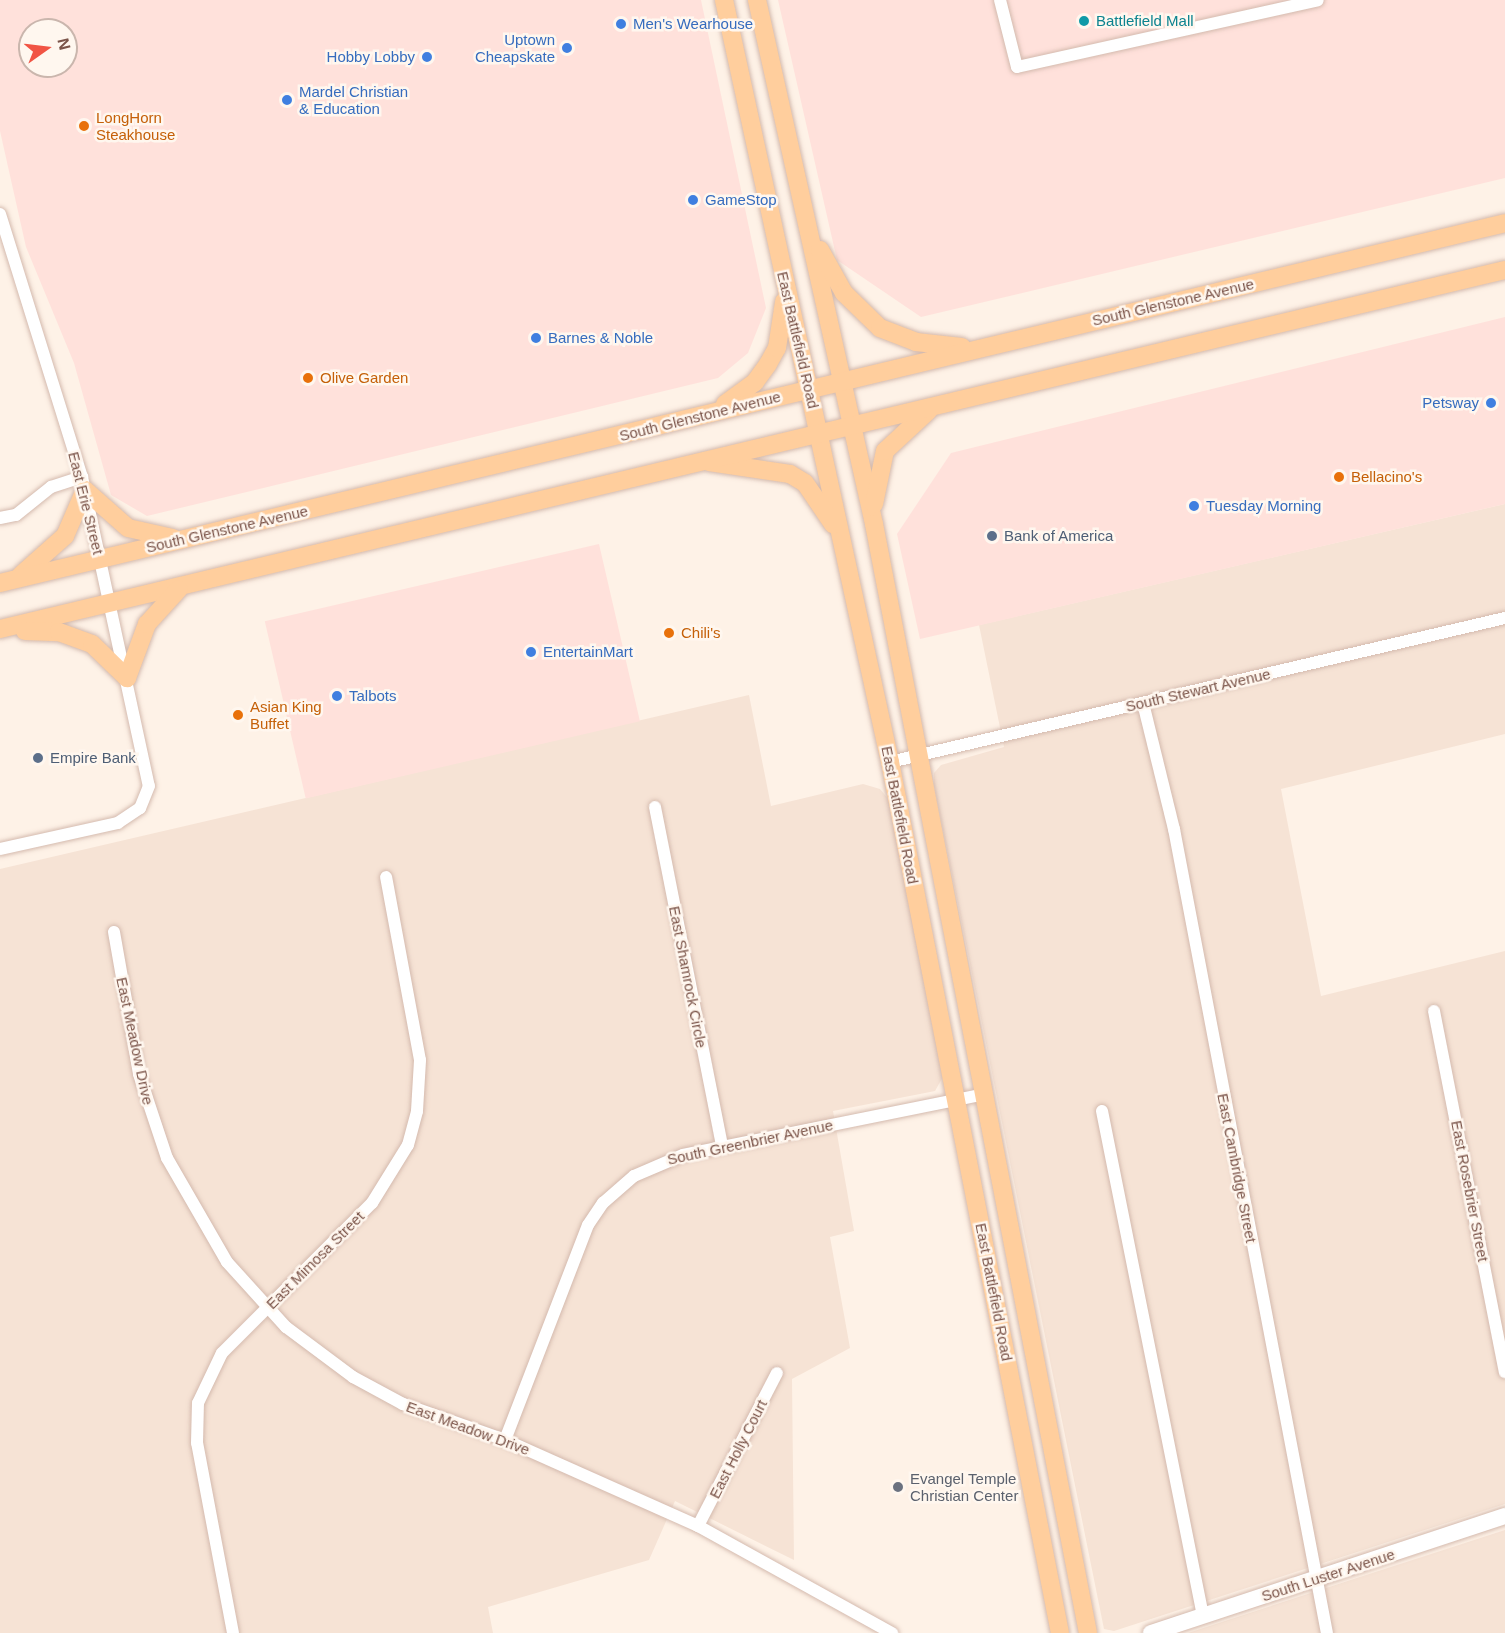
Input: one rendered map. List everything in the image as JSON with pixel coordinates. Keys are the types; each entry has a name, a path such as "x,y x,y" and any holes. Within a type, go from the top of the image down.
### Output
{"main road":[{"name":"East Battlefield Road","path":"724,0 890,762 958,1099 1060,1633"},
{"name":"East Battlefield Road","path":"757,0 874,524 986,1094 1088,1633"},
{"name":"South Glenstone Avenue","path":"7,581 1505,224"},
{"path":"808,228 844,293 880,328 916,342 982,348"},
{"path":"0,631 184,585 1505,270"},
{"path":"702,416 740,396 768,364 781,329 785,279"},
{"path":"874,524 885,451 907,425 936,405"},
{"path":"702,461 790,474 821,502 842,541"},
{"path":"7,581 65,537 83,484 129,528 183,539"},
{"path":"0,631 43,630 74,636 105,653 127,678 156,608 184,585"}],"street":[{"path":"1000,0 1017,67 1318,0"},
{"name":"East Erie Street","path":"0,214 83,484 149,781 147,798 118,823 0,849"},
{"path":"0,519 16,515 51,487 83,484"},
{"name":"South Stewart Avenue","path":"890,762 1505,618"},
{"name":"East Cambridge Street","path":"1143,703 1174,829 1315,1580 1327,1633"},
{"name":"East Shamrock Circle","path":"655,807 722,1146"},
{"name":"East Mimosa Street","path":"233,1633 197,1443 197,1414 214,1365 266,1309 372,1203 401,1161 413,1128 420,1060 386,878"},
{"name":"East Meadow Drive","path":"114,932 140,1074 167,1158 210,1237 266,1309 315,1350 378,1391 430,1416 505,1440 698,1526 892,1633"},
{"name":"East Rosebrier Street","path":"1434,1011 1505,1372"},
{"name":"South Greenbrier Avenue","path":"505,1440 595,1214 646,1168 722,1146 986,1094"},
{"path":"1102,1111 1203,1616"},
{"name":"East Holly Court","path":"698,1526 777,1373"},
{"name":"South Luster Avenue","path":"1151,1633 1505,1516"}],"shaded area":[{"path":"0,0 701,0 766,308 748,353 718,378 147,516 111,495 74,363 26,247 0,131"},
{"name":"Battlefield Mall","path":"778,0 1505,0 1505,178 921,317 837,260"},
{"path":"1505,317 1505,504 920,639 897,534 951,453"},
{"path":"1505,504 1505,734 1281,789 1321,996 1505,951 1505,1504 1114,1631 1104,1629 934,785 934,773 941,765 1004,747 979,625"},
{"path":"599,544 640,721 306,798 265,621"},
{"path":"749,695 771,806 863,784 880,789 889,800 944,1075 935,1091 833,1111 854,1231 830,1237 850,1348 792,1379 794,1560 675,1501 649,1560 488,1607 493,1633 0,1633 0,869"},
{"path":"1505,1530 1505,1633 1188,1633"}],"place":[{"name":"Battlefield Mall","path":"1084,21"},
{"name":"Men's Wearhouse","path":"621,24"},
{"name":"Uptown Cheapskate","path":"567,48"},
{"name":"Hobby Lobby","path":"427,57"},
{"name":"Mardel Christian & Education","path":"287,100"},
{"name":"LongHorn Steakhouse","path":"84,126"},
{"name":"GameStop","path":"693,200"},
{"name":"Barnes & Noble","path":"536,338"},
{"name":"Olive Garden","path":"308,378"},
{"name":"Petsway","path":"1491,403"},
{"name":"Bellacino's","path":"1339,477"},
{"name":"Tuesday Morning","path":"1194,506"},
{"name":"Bank of America","path":"992,536"},
{"name":"Chili's","path":"669,633"},
{"name":"EntertainMart","path":"531,652"},
{"name":"Talbots","path":"337,696"},
{"name":"Asian King Buffet","path":"238,715"},
{"name":"Empire Bank","path":"38,758"},
{"name":"Evangel Temple Christian Center","path":"898,1487"}]}
